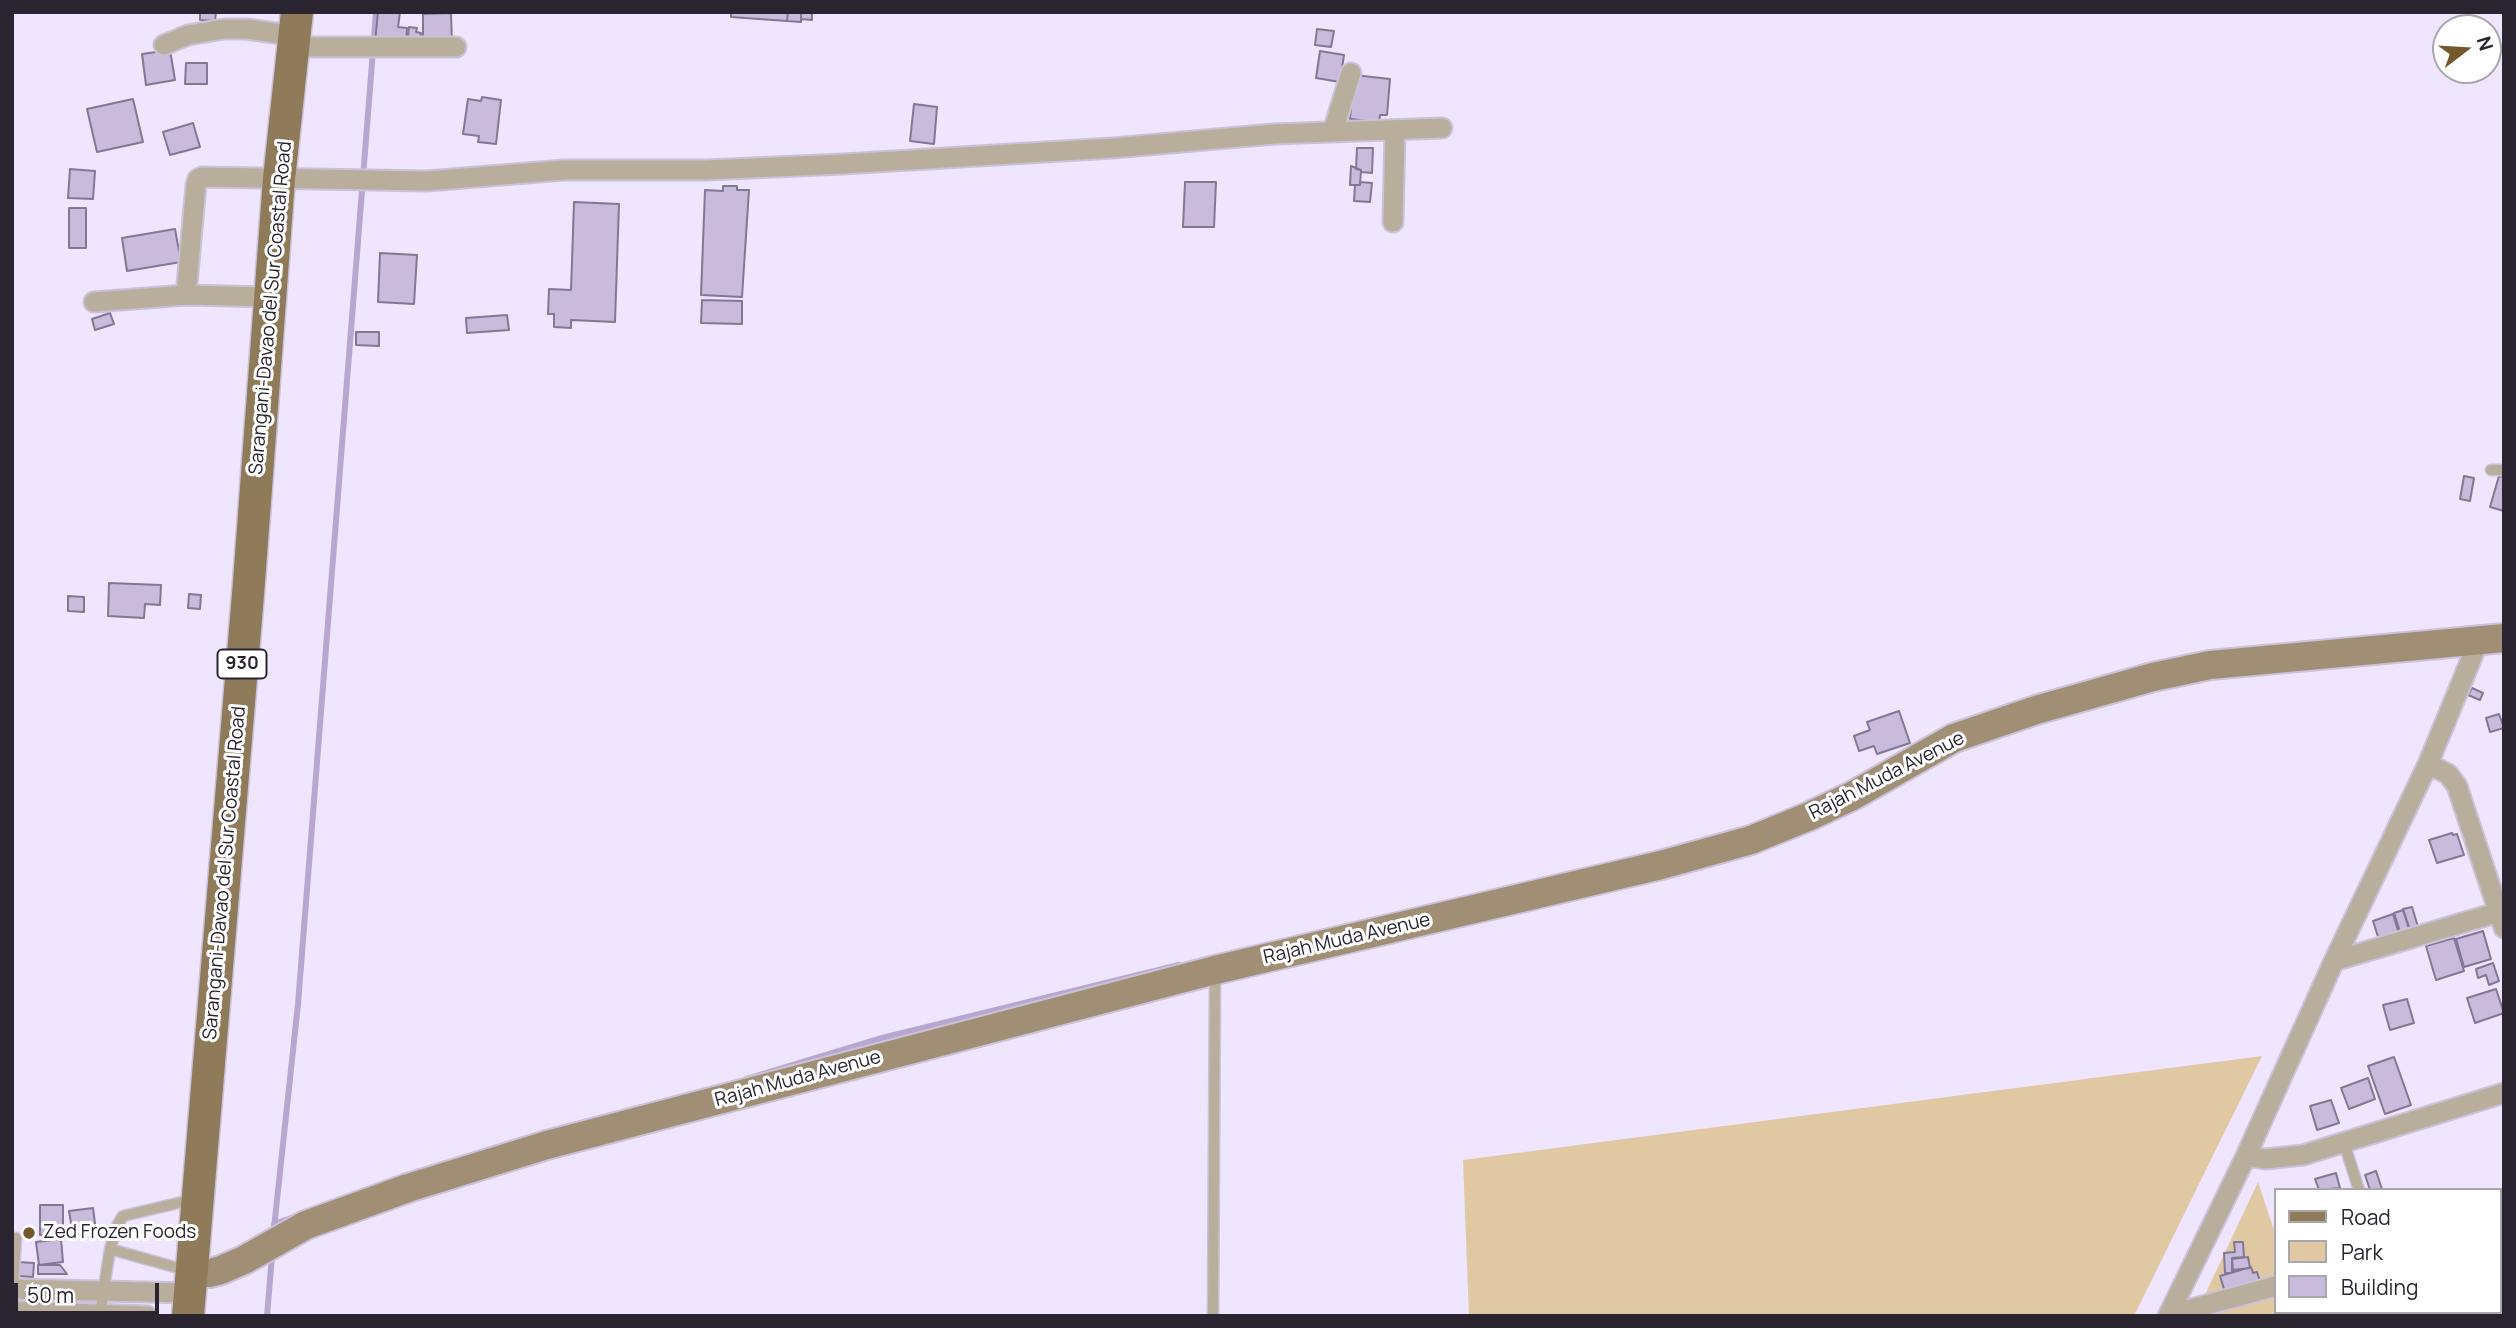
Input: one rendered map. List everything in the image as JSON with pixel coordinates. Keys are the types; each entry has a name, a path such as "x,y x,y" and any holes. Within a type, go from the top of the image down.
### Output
{"main road":[{"name":"Sarangani-Davao del Sur Coastal Road","path":"190,1294 279,179 295,32"}],"street":[{"path":"164,45 188,35 224,29 247,29 456,47"},
{"path":"1333,131 1351,73"},
{"path":"186,295 198,179 202,177 414,182 564,170 706,170 796,166 1114,148 1333,131 1442,128"},
{"path":"1393,222 1395,130"},
{"path":"94,302 186,295 270,297"},
{"path":"2169,1316 2428,764 2496,637"},
{"name":"Rajah Muda Avenue","path":"190,1294 210,1273 244,1260 306,1225 408,1188 547,1145 1215,970 1661,865 1751,840 1854,795 1954,738 2036,710 2153,677 2210,665 2496,637"},
{"path":"2334,961 2501,920 2454,779 2428,764"},
{"path":"2246,1156 2265,1159 2303,1155 2504,1093"},
{"path":"2169,1316 2274,1287"},
{"path":"13,1289 190,1294"},
{"path":"12,1311 147,1316"}],"lane":[{"path":"2491,470 2504,470"},
{"path":"1213,1316 1215,970"},
{"path":"2344,1143 2358,1188"},
{"path":"100,1314 110,1249 123,1216 199,1198"},
{"path":"13,1289 16,1238"},
{"path":"110,1249 190,1294"}],"green space":[{"path":"2262,1056 2134,1316 1469,1316 1463,1160"},
{"path":"2258,1182 2274,1230 2274,1314 2303,1316 2195,1316"}],"building":[{"path":"200,12 216,12 215,21 200,20"},
{"path":"378,12 400,12 398,27 407,28 406,46 375,43"},
{"path":"731,12 788,12 787,21 731,17"},
{"path":"788,12 801,12 801,22 787,21"},
{"path":"801,12 812,12 812,20 801,19"},
{"path":"451,13 452,44 423,45 423,14"},
{"path":"409,27 417,28 416,32 421,33 419,46 407,45"},
{"path":"1317,29 1334,31 1331,47 1315,45"},
{"path":"170,50 175,80 146,85 142,54"},
{"path":"1320,51 1344,55 1340,82 1316,78"},
{"path":"186,63 207,63 207,84 185,84"},
{"path":"1354,75 1390,79 1387,115 1380,115 1379,122 1350,119"},
{"path":"482,97 501,100 496,144 478,142 479,136 463,134 468,99 481,101"},
{"path":"133,99 143,142 97,152 87,109"},
{"path":"914,104 937,107 934,144 910,141"},
{"path":"193,123 200,147 170,155 163,132"},
{"path":"1357,148 1373,148 1372,173 1356,169"},
{"path":"1351,166 1361,170 1360,185 1350,185"},
{"path":"70,169 95,171 93,199 68,198"},
{"path":"1185,182 1216,182 1214,227 1183,227"},
{"path":"1360,182 1372,183 1370,202 1354,201 1355,185 1360,185"},
{"path":"723,186 737,186 737,190 749,190 742,297 701,295 705,190 723,191"},
{"path":"574,202 619,204 615,322 571,320 571,328 554,327 554,314 548,314 549,289 571,290"},
{"path":"69,208 86,208 86,248 69,248"},
{"path":"175,229 181,262 127,271 122,238"},
{"path":"380,253 417,255 414,304 378,302"},
{"path":"702,300 742,301 742,324 701,323"},
{"path":"110,313 114,324 95,330 92,319"},
{"path":"507,315 509,330 467,333 466,318"},
{"path":"356,332 379,332 379,346 356,345"},
{"path":"2464,476 2474,478 2470,501 2460,499"},
{"path":"2499,476 2504,477 2504,511 2490,507"},
{"path":"109,583 161,585 160,605 145,604 144,618 108,616"},
{"path":"189,594 201,595 200,609 188,608"},
{"path":"68,596 84,597 84,612 68,611"},
{"path":"2472,688 2483,693 2480,700 2468,695"},
{"path":"1899,711 1910,743 1877,754 1874,746 1859,751 1854,736 1870,730 1867,722"},
{"path":"2499,714 2504,728 2490,732 2486,718"},
{"path":"2457,834 2464,855 2437,863 2429,840"},
{"path":"2412,907 2419,930 2411,933 2403,909"},
{"path":"2403,910 2410,932 2401,935 2394,913"},
{"path":"2393,914 2400,937 2380,943 2373,921"},
{"path":"2483,931 2491,959 2464,967 2456,939"},
{"path":"2454,938 2464,971 2436,980 2426,946"},
{"path":"2493,963 2499,981 2489,985 2486,975 2478,978 2476,969"},
{"path":"2496,989 2504,1013 2475,1023 2467,998"},
{"path":"2407,999 2414,1023 2390,1030 2383,1005"},
{"path":"2394,1057 2411,1105 2385,1114 2368,1066"},
{"path":"2368,1078 2375,1099 2349,1109 2341,1088"},
{"path":"2331,1100 2339,1123 2317,1130 2310,1106"},
{"path":"2376,1171 2382,1188 2369,1188 2365,1175"},
{"path":"2336,1173 2340,1188 2318,1188 2315,1179"},
{"path":"40,1205 63,1205 63,1235 40,1235"},
{"path":"93,1208 96,1231 73,1235 69,1211"},
{"path":"61,1239 63,1262 39,1265 36,1242"},
{"path":"2234,1242 2243,1242 2244,1257 2232,1258 2232,1273 2225,1273 2224,1253 2235,1252"},
{"path":"2248,1257 2250,1268 2233,1270 2232,1259"},
{"path":"19,1262 34,1263 33,1277 18,1276"},
{"path":"38,1265 60,1265 67,1274 38,1274"},
{"path":"2251,1267 2253,1273 2257,1272 2262,1288 2227,1299 2220,1276"}],"waterway":[{"path":"274,1228 298,1004 376,12"},
{"path":"746,1079 878,1039 1179,965"},
{"path":"274,1224 294,1217"},
{"path":"267,1316 272,1256"}],"place":[{"name":"Zed Frozen Foods","path":"29,1233"}]}
